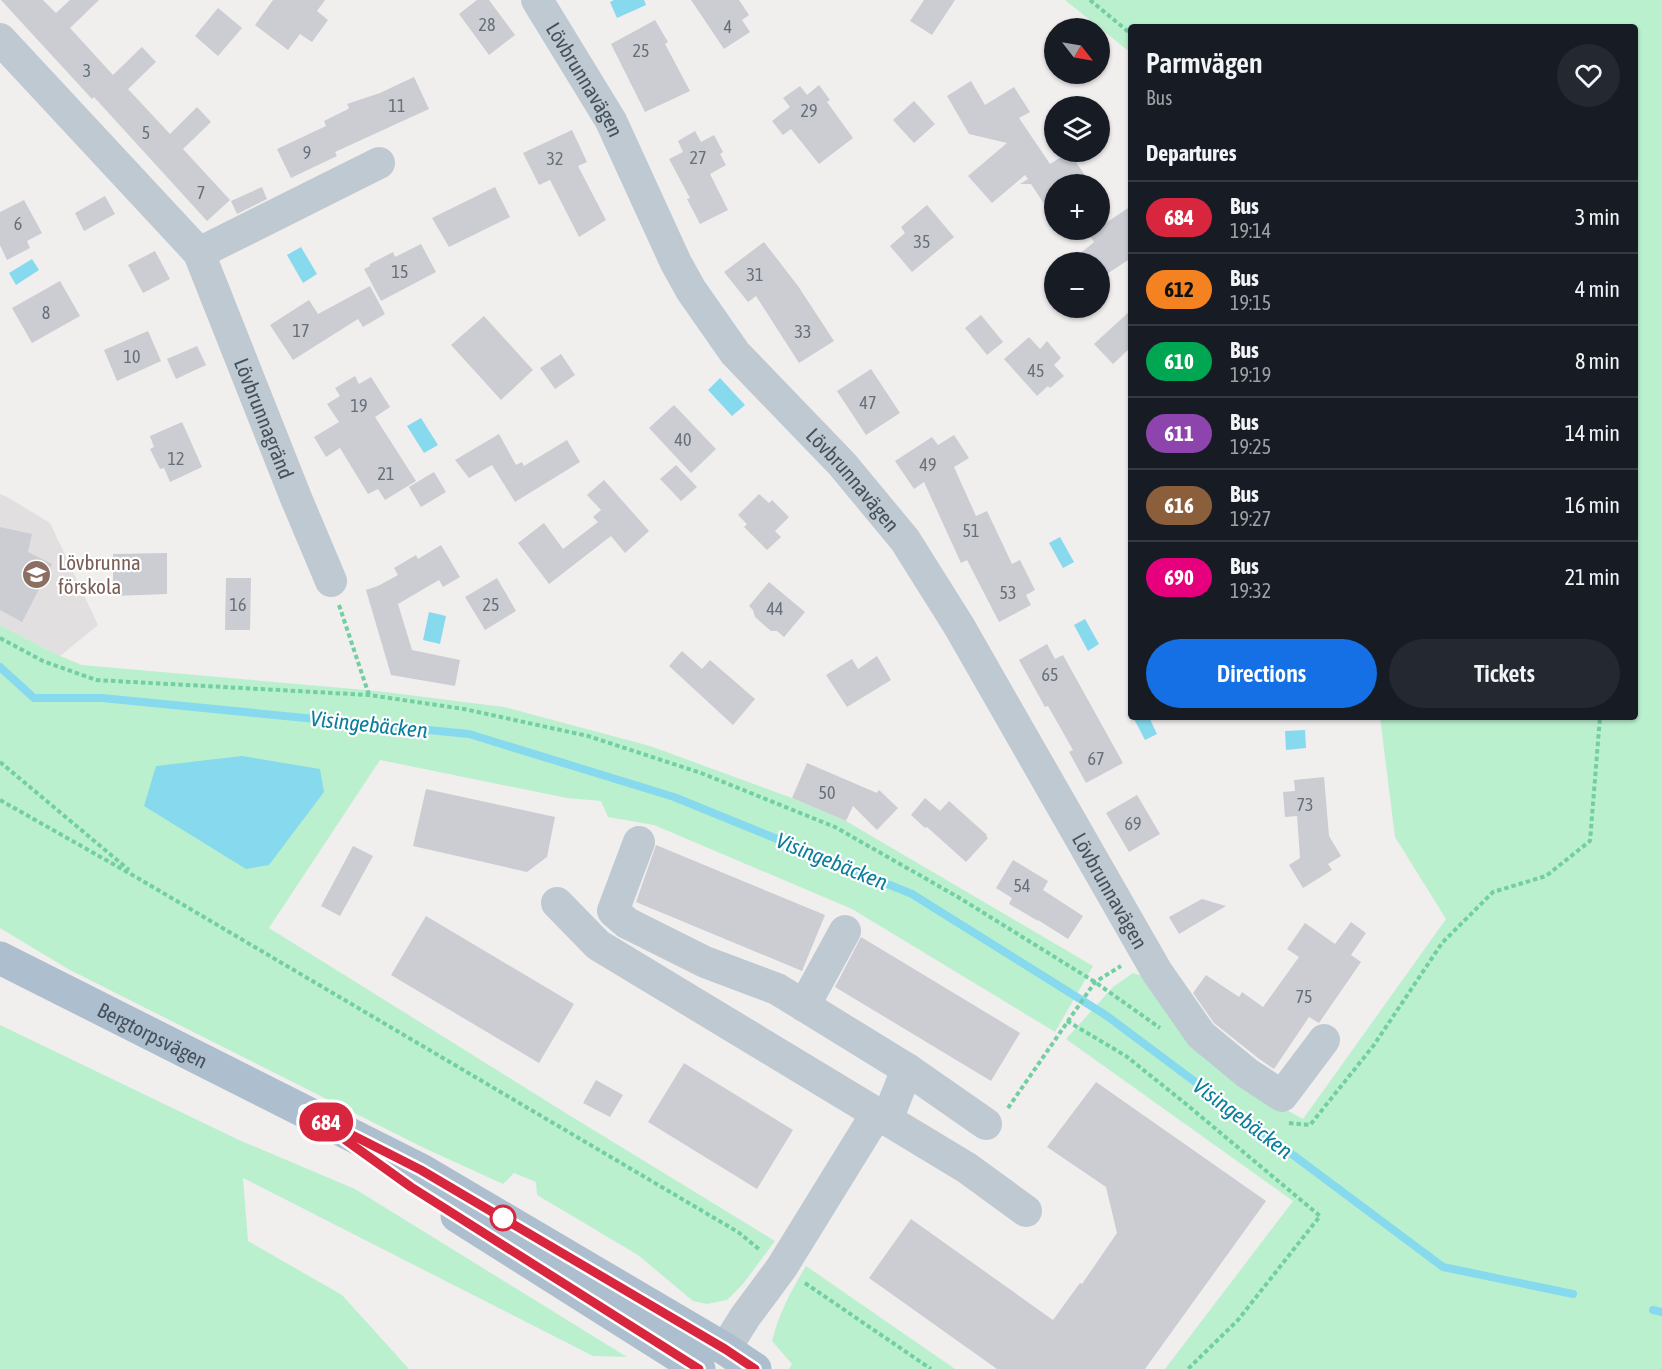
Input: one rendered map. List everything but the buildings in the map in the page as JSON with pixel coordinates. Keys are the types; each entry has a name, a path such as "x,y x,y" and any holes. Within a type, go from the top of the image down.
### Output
{"main road":[{"name":"Bergtorpsvägen","path":"0,958 421,1170 719,1359 755,1369"},
{"name":"Bergtorpsvägen","path":"305,1111 411,1187 699,1369"}],"street":[{"name":"Lövbrunnavägen","path":"542,2 611,121 676,263 691,290 735,352 842,464 905,540 959,626 1157,972 1201,1035 1247,1073 1282,1096 1324,1040"},
{"name":"Lövbrunnagränd","path":"0,39 199,253 331,581"},
{"path":"199,253 379,163"},
{"path":"639,842 613,911 627,923 705,962 777,989 906,1069 997,1117"},
{"path":"557,903 598,945 967,1168 1026,1212"},
{"path":"804,1006 845,931"},
{"path":"687,997 705,962"},
{"path":"719,1359 744,1317 782,1267 882,1116 906,1069"}],"path":[{"path":"1090,0 1128,32"},
{"path":"331,581 369,695"},
{"path":"0,638 43,661 96,680 369,695 464,709 588,736 701,773 835,826 958,897 1095,982 1161,1028"},
{"path":"1288,1123 1310,1125 1374,1045 1442,943 1493,892 1546,876 1590,841 1600,720"},
{"path":"0,762 136,877"},
{"path":"0,800 136,877 738,1232 782,1267 930,1369"},
{"path":"997,1117 1095,982 1130,960 1157,972"},
{"path":"1066,1021 1126,1056 1320,1216 1238,1320 1188,1369"}],"shaded area":[{"name":"Lövbrunna förskola","path":"0,494 50,523 98,625 60,656 0,625"}],"green space":[{"path":"1065,0 1662,0 1662,1369 1165,1369 1293,1201 1066,1039 1113,987 1133,973 1152,979 1274,1103 1303,1119 1446,919 1395,837 1380,720 1638,720 1638,24 1128,24 1128,51 1110,36 1110,18 1087,18"},
{"path":"0,625 82,665 377,691 504,707 650,746 792,798 846,821 1093,966 1055,1032 852,909 654,825 608,817 601,801 567,798 380,760 269,928 775,1241 743,1284 727,1300 707,1304 693,1301 638,1255 537,1195 536,1182 514,1173 503,1184 422,1147 68,969 0,928"},
{"path":"0,1025 239,1140 355,1189 627,1357 593,1356 243,1178 248,1241 342,1295 409,1369 0,1369"},
{"path":"806,1266 955,1369 789,1369 792,1364 772,1341 786,1302"}],"water":[{"path":"644,0 646,5 617,18 610,2"},
{"path":"301,247 317,274 303,283 287,255"},
{"path":"32,259 39,270 16,285 9,273"},
{"path":"720,378 745,405 732,416 708,390"},
{"path":"421,418 438,445 424,453 407,426"},
{"path":"1060,537 1074,562 1063,568 1049,543"},
{"path":"429,612 446,616 440,644 423,640"},
{"path":"1085,619 1099,644 1088,651 1074,625"},
{"path":"1135,720 1150,720 1157,734 1145,740"},
{"path":"1305,730 1306,748 1286,750 1285,731"},
{"path":"242,756 320,769 324,792 269,865 246,869 144,806 156,766"}],"waterway":[{"name":"Visingebäcken","path":"0,667 34,698 102,698 469,734 674,797 912,894 1107,1016 1443,1267 1573,1294"},
{"name":"Visingebäcken","path":"1653,1310 1662,1312"}],"bus line":[{"name":"684","path":"699,1369 411,1187 305,1111 421,1170 725,1349 755,1369"}],"place":[{"name":"Lövbrunna förskola","path":"37,574"}]}
